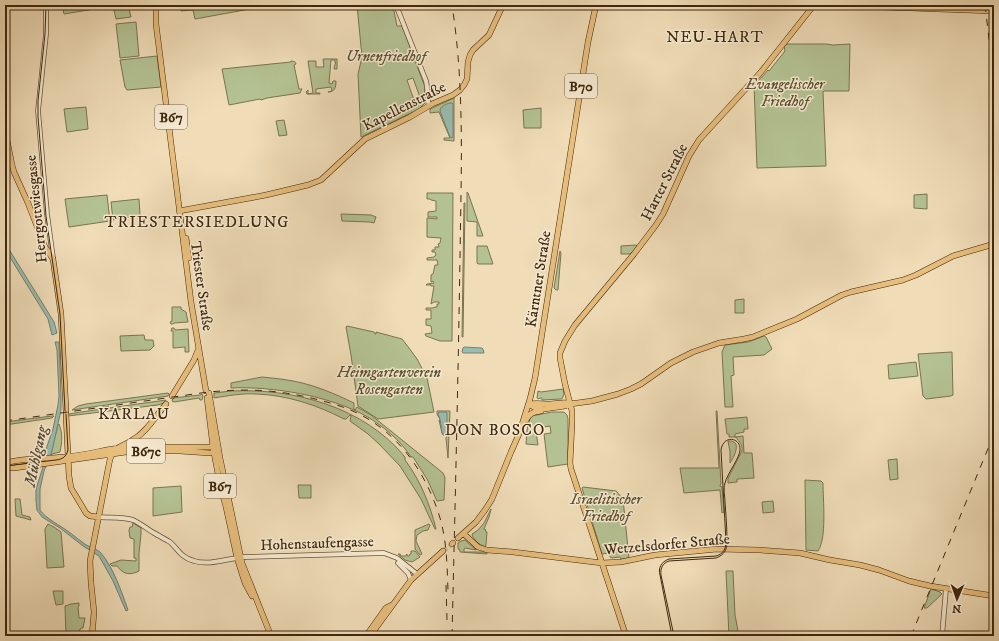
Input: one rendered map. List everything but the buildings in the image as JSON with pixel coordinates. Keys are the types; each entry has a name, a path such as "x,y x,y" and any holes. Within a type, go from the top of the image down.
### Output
{"main road":[{"name":"Triester Straße","path":"156,5 157,31 181,211"},
{"name":"Triester Straße","path":"159,5 159,24 191,302 200,346 194,360 172,396"},
{"name":"Kapellenstraße","path":"181,211 266,195 315,183 326,176 365,139 456,93 463,87 467,79 470,55 473,50 489,35 503,5"},
{"name":"Kärntner Straße","path":"458,538 476,522 489,504 519,434 529,404 535,378 588,42 596,5"},
{"name":"Harter Straße","path":"626,636 571,468 572,411 561,364 560,353 571,330 656,225 663,214 689,156 699,140 761,72 814,5"},
{"path":"826,5 994,10"},
{"path":"5,125 14,172 45,247 53,259"},
{"path":"519,434 528,416 534,412 570,404 592,402 610,397 641,384 671,363 693,352 719,343 753,337 797,319 842,295 904,280 953,256 994,244"},
{"name":"Herrgottwiesgasse","path":"53,259 61,314 67,459 71,488 88,515 99,517"},
{"name":"B67","path":"200,346 220,485 245,583 267,636"},
{"path":"529,404 564,402 570,404"},
{"path":"92,636 94,612 90,565 110,458 116,448 129,443 141,435 166,404"},
{"path":"529,404 535,408 548,408"},
{"path":"141,435 140,441 145,447"},
{"name":"B67c","path":"67,459 116,448 145,447 215,450"},
{"name":"B67c","path":"5,464 27,459 43,462 112,453 146,451 193,452 215,450"},
{"path":"5,454 5,464"},
{"name":"Wetzelsdorfer Straße","path":"464,534 478,547 487,550 602,563 621,562 655,555 705,550 726,549 800,553 860,565 932,587 994,596"},
{"path":"370,636 411,580 443,551"},
{"name":"B67","path":"239,558 271,636"},
{"path":"366,636 386,608 392,605"}],"street":[{"name":"Herrgottwiesgasse","path":"46,5 46,33 38,111 47,214 53,259"},
{"path":"396,5 426,81 430,106"},
{"name":"Hohenstaufengasse","path":"99,517 133,520 169,542 180,554 194,561 210,562 239,558 384,553 393,556 417,574"},
{"name":"Hohenstaufengasse","path":"393,556 408,573 411,580"},
{"path":"942,636 946,589"}],"green space":[{"path":"62,5 128,5 131,17 116,19 113,6 64,14"},
{"path":"180,5 272,5 195,19 193,10 181,11"},
{"name":"Urnenfriedhof","path":"357,5 393,5 392,9 394,11 397,26 402,26 425,87 425,103 419,109 361,137 358,74 362,57","holes":["413,78 421,100 415,103 407,80"]},
{"path":"920,5 983,5 984,6 982,8"},
{"path":"136,22 139,56 120,58 116,24"},
{"name":"Evangelischer Friedhof","path":"787,44 850,44 849,91 823,92 826,166 757,168 754,84 768,70 769,71 785,51 784,46"},
{"path":"157,56 161,87 127,90 125,87 120,60"},
{"path":"323,59 337,59 337,69 334,69 336,63 335,60 331,60 329,83 332,84 333,81 336,81 334,90 332,91 331,87 316,89 316,93 320,93 308,94 313,93 308,61 316,61 316,67 324,67"},
{"path":"291,61 296,63 294,65 299,89 302,89 300,93 229,105 222,69"},
{"path":"454,98 454,141 444,140 444,138 450,138 439,112 430,113 430,109"},
{"path":"86,107 88,129 67,132 64,109"},
{"path":"541,108 541,128 524,128 523,110"},
{"path":"284,120 287,135 279,136 276,121"},
{"path":"467,192 483,236 477,236 477,222 467,221"},
{"path":"427,193 453,193 452,341 440,341 426,336 425,334 432,333 431,326 426,325 426,319 431,319 431,310 426,310 426,308 437,307 437,304 439,304 439,302 434,302 431,304 434,286 426,285 434,283 433,281 431,282 431,275 433,274 435,265 438,265 437,260 427,260 427,258 434,257 436,255 435,252 432,252 432,250 435,250 435,247 439,247 438,244 440,243 441,238 427,237 427,218 437,219 437,217 428,217 428,212 436,211 436,201 427,199"},
{"path":"927,194 927,209 914,208 914,195"},
{"path":"107,195 110,221 69,227 65,199"},
{"path":"139,199 140,215 113,220 111,202"},
{"path":"464,203 465,203 462,337"},
{"path":"341,214 371,215 376,217 374,223 342,221"},
{"path":"477,246 487,246 493,264 477,263"},
{"path":"621,246 637,246 631,254 621,254"},
{"path":"560,251 558,290 556,290 554,288"},
{"path":"744,299 744,313 735,313 735,300"},
{"path":"172,307 181,307 181,309 186,312 188,322 171,324"},
{"name":"Heimgartenverein Rosengarten","path":"347,326 374,332 375,334 376,332 402,339 417,359 427,378 434,412 378,419 358,406"},
{"path":"172,328 175,330 188,329 189,352 185,352 185,347 173,348"},
{"path":"144,335 145,340 153,340 154,346 150,350 121,351 120,336"},
{"path":"764,336 772,349 764,355 733,357 734,375 731,376 733,407 725,407 722,352 725,345 748,342"},
{"path":"952,352 953,395 926,399 923,396 918,354"},
{"path":"916,362 918,376 889,379 888,365"},
{"path":"262,377 289,380 317,387 354,403 355,410 357,407 371,415 443,473 445,478 444,500 437,501 427,479 413,457 411,457 402,445 379,424 366,416 335,403 300,394 264,389 231,388 231,383"},
{"path":"563,389 564,394 562,399 542,400 542,398 537,398 538,391 541,392"},
{"path":"231,391 279,393 303,397 349,413 369,425 388,440 405,457 405,460 424,493 431,510 436,529 421,499 400,466 368,434 350,421 350,415 344,419 323,409 279,396 245,394 214,398 214,393"},
{"path":"168,393 168,396 72,410 78,406 86,404"},
{"path":"202,394 202,400 199,398 174,402 172,401 173,398"},
{"path":"166,400 164,403 158,405 68,416 69,414 81,412"},
{"path":"437,411 450,411 448,458 447,435 443,435 442,433 439,420 441,424 442,423"},
{"path":"716,411 720,486 722,487 724,512 722,513 720,490 684,493 680,468 719,468"},
{"path":"552,412 564,412 567,415 568,464 548,467 544,434 551,433 550,426 544,427 540,423 536,425 535,430 538,445 526,444 528,426 532,416"},
{"path":"54,416 52,418 5,425 5,422"},
{"path":"747,417 748,429 744,429 744,432 735,434 735,437 729,437 729,434 727,434 725,419"},
{"path":"59,424 62,438 60,452 50,456 58,425"},
{"path":"743,436 744,453 752,453 754,478 737,479 737,482 728,483 728,478 742,451 741,445 735,437"},
{"path":"728,441 733,441 736,446 735,453 730,463 730,452"},
{"path":"897,459 898,479 890,480 888,460"},
{"path":"805,480 821,481 823,483 824,528 821,545 818,551 806,550"},
{"path":"298,485 311,485 311,498 299,498"},
{"path":"181,486 182,512 153,516 153,488"},
{"name":"Israelitischer Friedhof","path":"582,488 616,491 623,499 629,558 612,558 610,557 609,553 602,554"},
{"path":"15,499 20,499 22,515 30,517 31,520 16,516"},
{"path":"773,501 774,512 763,513 762,502"},
{"path":"491,509 484,529 487,532 485,547 477,542 472,534 484,523"},
{"path":"133,523 141,528 139,571 128,574 117,566 112,566 110,564 121,560 136,561 136,558 134,558 134,539 130,538 129,530"},
{"path":"48,524 61,532 64,567 47,568 45,529"},
{"path":"429,524 428,530 417,535 416,541 422,554 420,555 415,549 415,530"},
{"path":"465,540 476,550 465,548 464,552 487,552 487,554 460,552 458,549 458,543"},
{"path":"411,551 415,551 420,557 412,562 405,560 398,554 401,556 406,556 407,554 407,556 409,556"},
{"path":"726,571 733,571 735,615 739,636 729,636"},
{"path":"931,589 942,594 927,608 924,608"},
{"path":"53,591 63,591 63,604 56,605"},
{"path":"79,603 79,618 85,618 83,628 79,630 79,633 76,632 75,635 66,636 65,606"}],"water":[{"path":"450,103 453,104 452,138 450,137 440,111 442,107"},
{"path":"5,243 54,322 57,333 52,335 48,319 8,254 5,254"},
{"name":"Mühlgang","path":"55,342 59,342 61,410 52,451 44,471 40,489 40,510 49,519 86,545 100,552 117,580 128,610 126,611 113,581 99,556 42,517 37,510 36,489 43,467 44,455 53,429 59,396 57,350"},
{"path":"464,347 482,348 484,353 463,353"},
{"path":"439,412 447,413 446,434 442,433 438,414"}],"tunnel":[{"path":"443,551 452,544"}],"tram line":[{"path":"46,5 38,117 46,216 60,314 65,411"},
{"path":"5,466 56,460 64,457 68,450 66,414"},
{"path":"672,636 659,572 660,568 662,564 669,559 716,556 724,551 726,542 721,450 722,445 725,442 731,439 735,440 739,445 740,452 724,485 727,542 724,552 716,558 669,561 662,566 661,575 674,636"}],"railway":[{"path":"452,5 461,99 461,163 452,636"},
{"path":"985,5 994,81"},
{"path":"5,421 230,390 258,390 286,393 344,407 361,415 388,434 411,458 420,472 435,502 440,518 444,536 448,590"},
{"path":"911,636 994,434"},
{"path":"446,585 447,620"}],"district":[{"name":"NEU-HART","path":"715,36"},
{"name":"TRIESTERSIEDLUNG","path":"197,221"},
{"name":"KARLAU","path":"134,413"},
{"name":"DON BOSCO","path":"495,429"}]}
